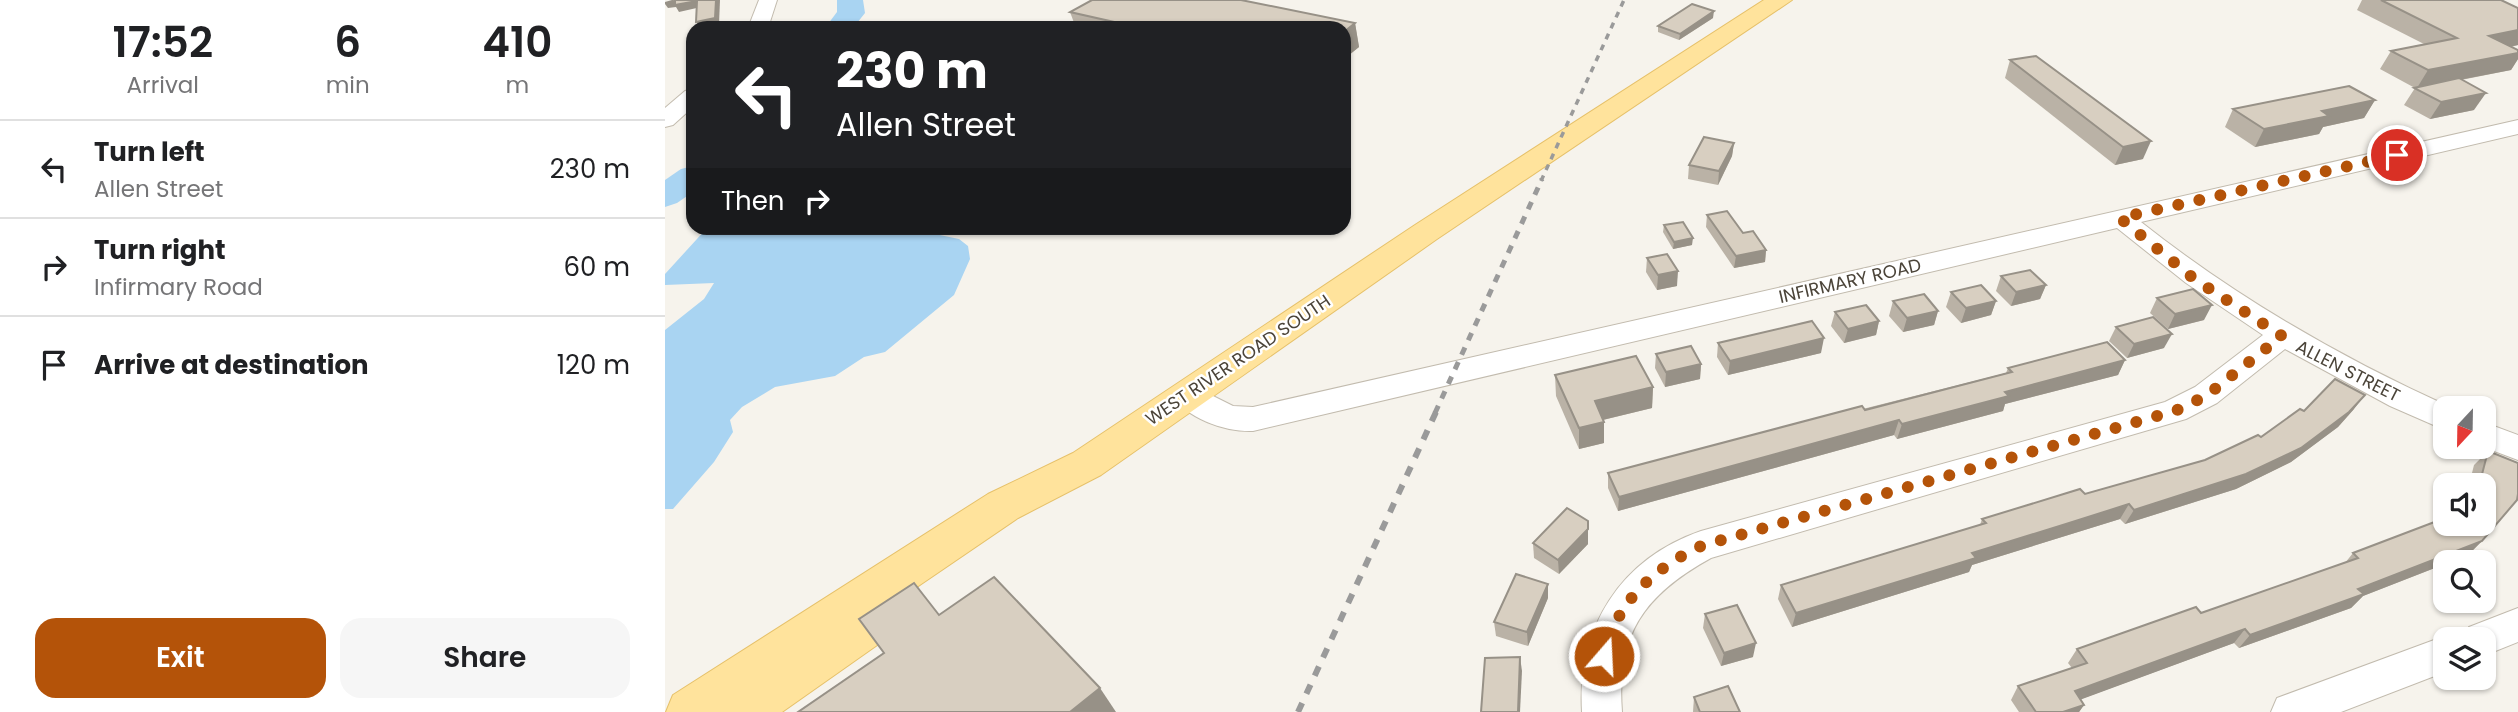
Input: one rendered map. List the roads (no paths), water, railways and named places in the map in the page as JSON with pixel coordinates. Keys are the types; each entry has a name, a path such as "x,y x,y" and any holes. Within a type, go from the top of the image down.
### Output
{"main road":[{"name":"WEST RIVER ROAD SOUTH","path":"691,712 1003,506 1087,464 1426,232 1780,0"},
{"path":"741,712 1020,521 1087,464"}],"street":[{"path":"760,21 767,2"},
{"path":"665,120 686,102"},
{"name":"INFIRMARY ROAD","path":"1187,394 1218,414 1233,419 1253,419 2518,127"},
{"name":"ALLEN STREET","path":"2120,218 2193,278 2282,336 2346,372 2433,412"},
{"path":"1602,712 1601,670 1607,642 1619,616 1634,593 1653,574 1676,558 1701,546 2175,411 2206,396 2282,336"},
{"path":"2496,439 2518,448"},
{"path":"2496,634 2518,625"},
{"path":"2291,712 2433,658"}],"water":[{"path":"701,235 940,235 959,239 968,246 970,259 954,295 885,352 864,357 835,376 775,387 742,407 730,420 733,432 714,462 673,509 665,509 665,330 704,299 714,283 665,285 665,274"}],"waterway":[{"path":"845,21 851,13 850,0"},
{"path":"665,196 686,181"}],"railway":[{"path":"1541,181 1624,0"},
{"path":"1435,413 1542,179"},
{"path":"1298,712 1436,412"}]}
